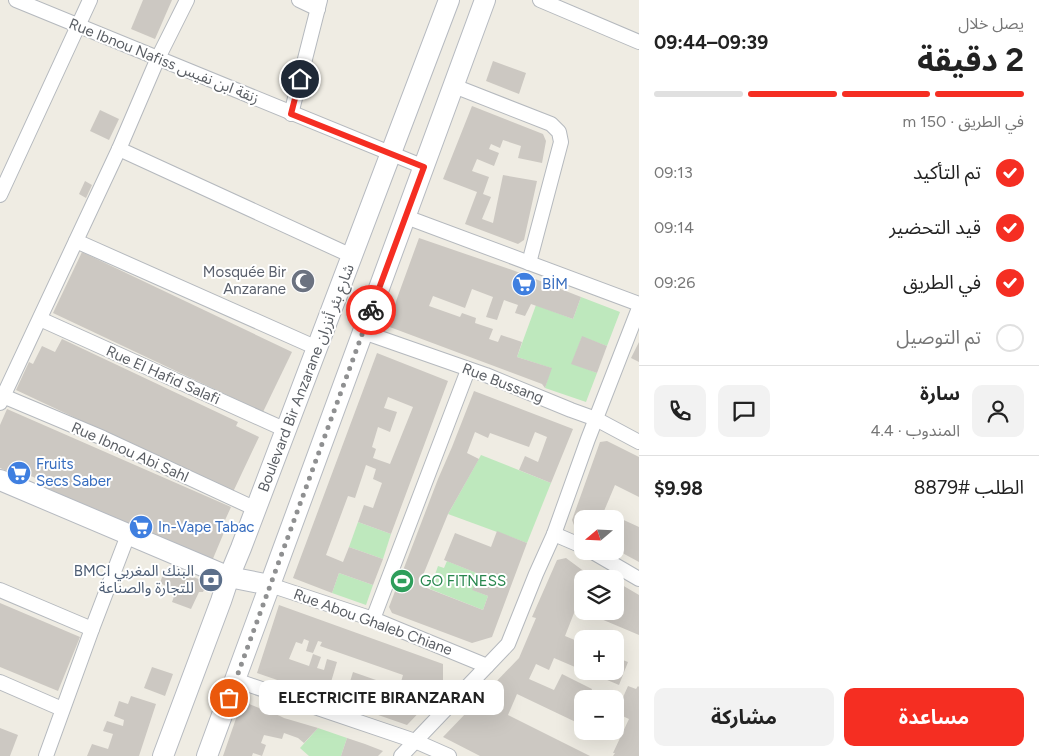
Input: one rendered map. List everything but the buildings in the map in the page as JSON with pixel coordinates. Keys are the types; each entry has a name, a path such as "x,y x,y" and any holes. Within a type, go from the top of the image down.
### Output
{"main road":[{"name":"Boulevard Bir Anzarane شارع بئر أنزران","path":"163,756 229,576 449,0"},
{"path":"207,756 486,0"},
{"name":"Rue Abou Ghaleb Chiane","path":"0,480 229,576 270,585"}],"street":[{"name":"Rue Ibnou Nafiss زنقة ابن نفيس","path":"16,0 424,167"},
{"path":"0,195 90,0"},
{"path":"2,400 119,148 158,58 187,0"},
{"path":"291,114 319,5 299,0"},
{"path":"540,0 639,42"},
{"path":"454,86 551,124 559,132 561,142 528,263"},
{"path":"119,148 352,256"},
{"path":"406,218 639,304"},
{"path":"76,241 317,348"},
{"path":"401,756 508,644 554,534 639,308"},
{"name":"Rue El Hafid Salafi","path":"40,319 286,430"},
{"name":"Rue Bussang","path":"363,332 596,419 639,442"},
{"path":"373,619 468,370"},
{"name":"Rue Ibnou Abi Sahl","path":"2,400 103,438 256,509"},
{"path":"554,534 574,543"},
{"path":"46,756 128,535"},
{"path":"606,560 639,579"},
{"name":"Rue Abou Ghaleb Chiane","path":"270,585 373,619 486,666"},
{"path":"0,590 92,628"},
{"path":"235,680 415,741 449,756"},
{"path":"0,682 62,709"}],"green space":[{"path":"581,297 620,312 607,346 582,337 572,363 597,373 586,402 545,388 551,368 517,357 536,305 573,319"},
{"path":"481,455 551,483 527,543 448,514"},
{"path":"358,522 391,534 383,559 349,547"},
{"path":"447,561 479,574 473,590 488,596 483,610 430,589 438,566 444,568"},
{"path":"339,573 373,585 366,605 332,593"},
{"path":"318,728 347,738 341,756 309,756 300,748"}],"way so far":[{"path":"229,698 371,310"}],"place":[{"name":"Mosquée Bir Anzarane","path":"303,281"},
{"name":"BİM","path":"524,284"},
{"name":"Fruits Secs Saber","path":"19,473"},
{"name":"In-Vape Tabac","path":"141,527"},
{"name":"BMCI البنك المغربي للتجارة والصناعة","path":"211,580"},
{"name":"GO FITNESS","path":"402,581"},
{"name":"ELECTRICITE BIRANZARAN","path":"229,698"}],"route":[{"path":"300,79 291,114 424,167 371,310"}]}
